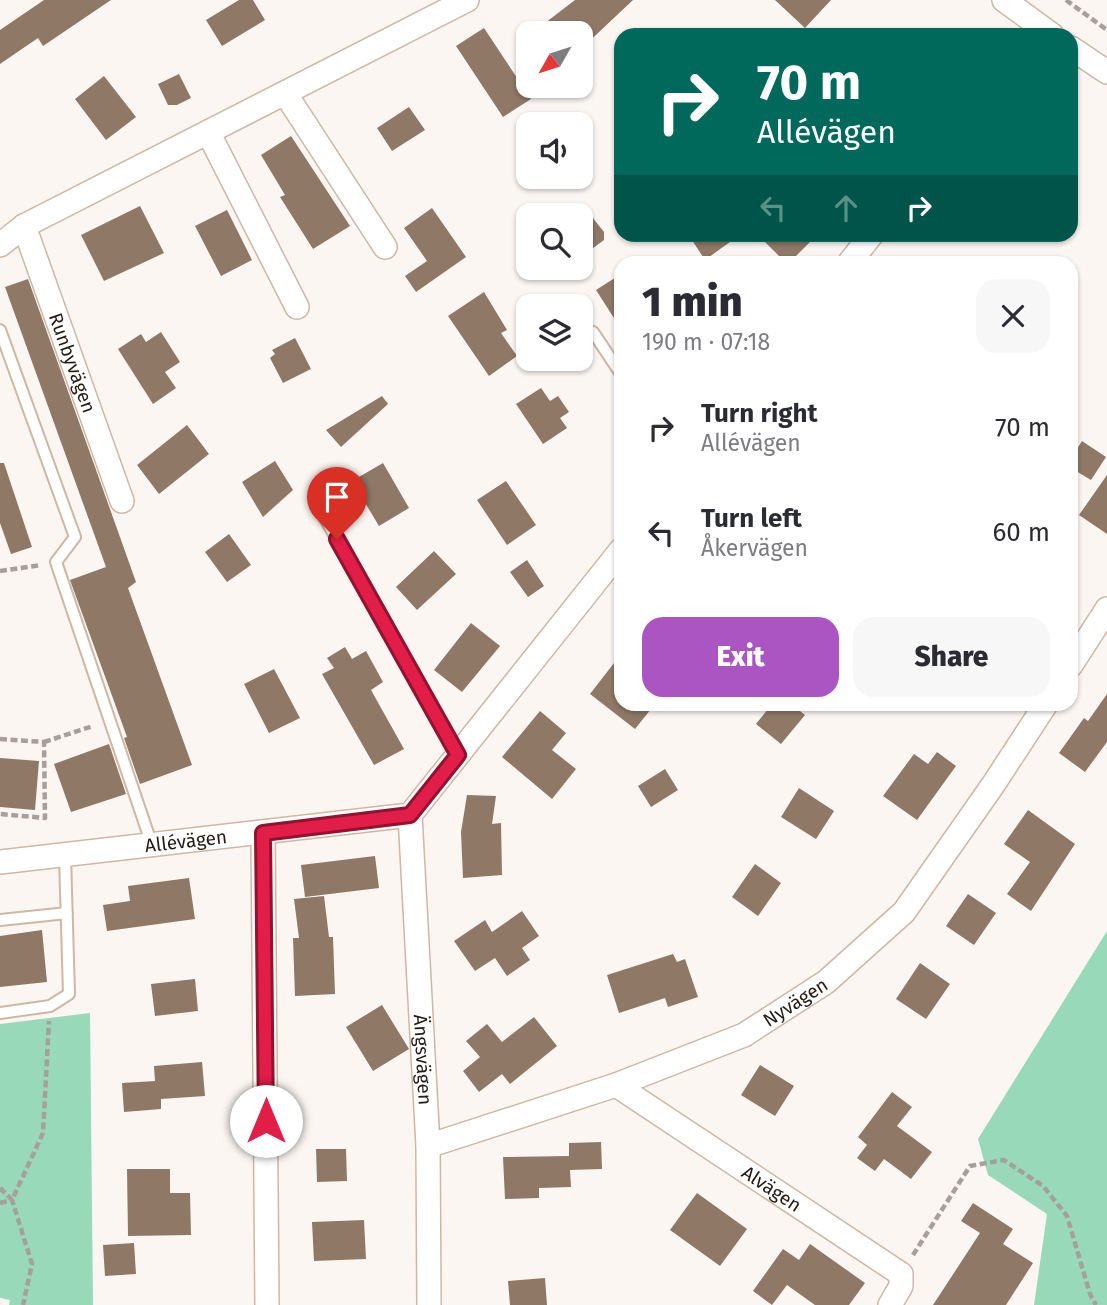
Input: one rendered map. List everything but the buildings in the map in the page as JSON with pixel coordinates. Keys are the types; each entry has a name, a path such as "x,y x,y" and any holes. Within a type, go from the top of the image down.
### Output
{"street":[{"path":"0,244 24,226 467,0"},
{"path":"1004,0 1036,28"},
{"path":"1078,53 1107,72"},
{"path":"285,93 385,247"},
{"path":"208,132 297,307"},
{"name":"Runbyvägen","path":"24,226 122,501"},
{"path":"855,256 866,242"},
{"path":"410,815 614,559"},
{"path":"1078,654 1107,609"},
{"name":"Nyvägen","path":"428,1146 615,1085 744,1035 826,982 904,912 1041,711"},
{"name":"Allévägen","path":"0,862 410,815"},
{"name":"Ängsvägen","path":"410,815 428,1146 429,1305"},
{"path":"263,833 267,1305"},
{"name":"Alvägen","path":"615,1085 901,1274"},
{"path":"890,1305 901,1286 901,1274"}],"lane":[{"path":"0,330 75,537 56,562 152,845"},
{"path":"593,332 614,364"},
{"path":"323,515 458,755"},
{"path":"0,1013 50,1006 69,994 65,856"},
{"path":"0,920 67,913"}],"path":[{"path":"1066,0 1107,30"},
{"path":"0,572 56,562"},
{"path":"0,739 44,741 110,721"},
{"path":"0,814 45,818 44,741"},
{"path":"12,1200 43,1133 50,1006"},
{"path":"901,1274 970,1167 1004,1160 1043,1186 1067,1216 1090,1294 1096,1305"},
{"path":"0,1188 12,1200 32,1264 23,1305"},
{"path":"0,1203 12,1200"}],"green space":[{"path":"1107,931 1107,1305 1034,1305 1047,1214 988,1175 978,1139"},
{"path":"90,1013 93,1305 9,1305 10,1300 0,1298 0,1024"}],"route":[{"path":"266,1121 263,833 410,815 458,755 337,539"}]}
